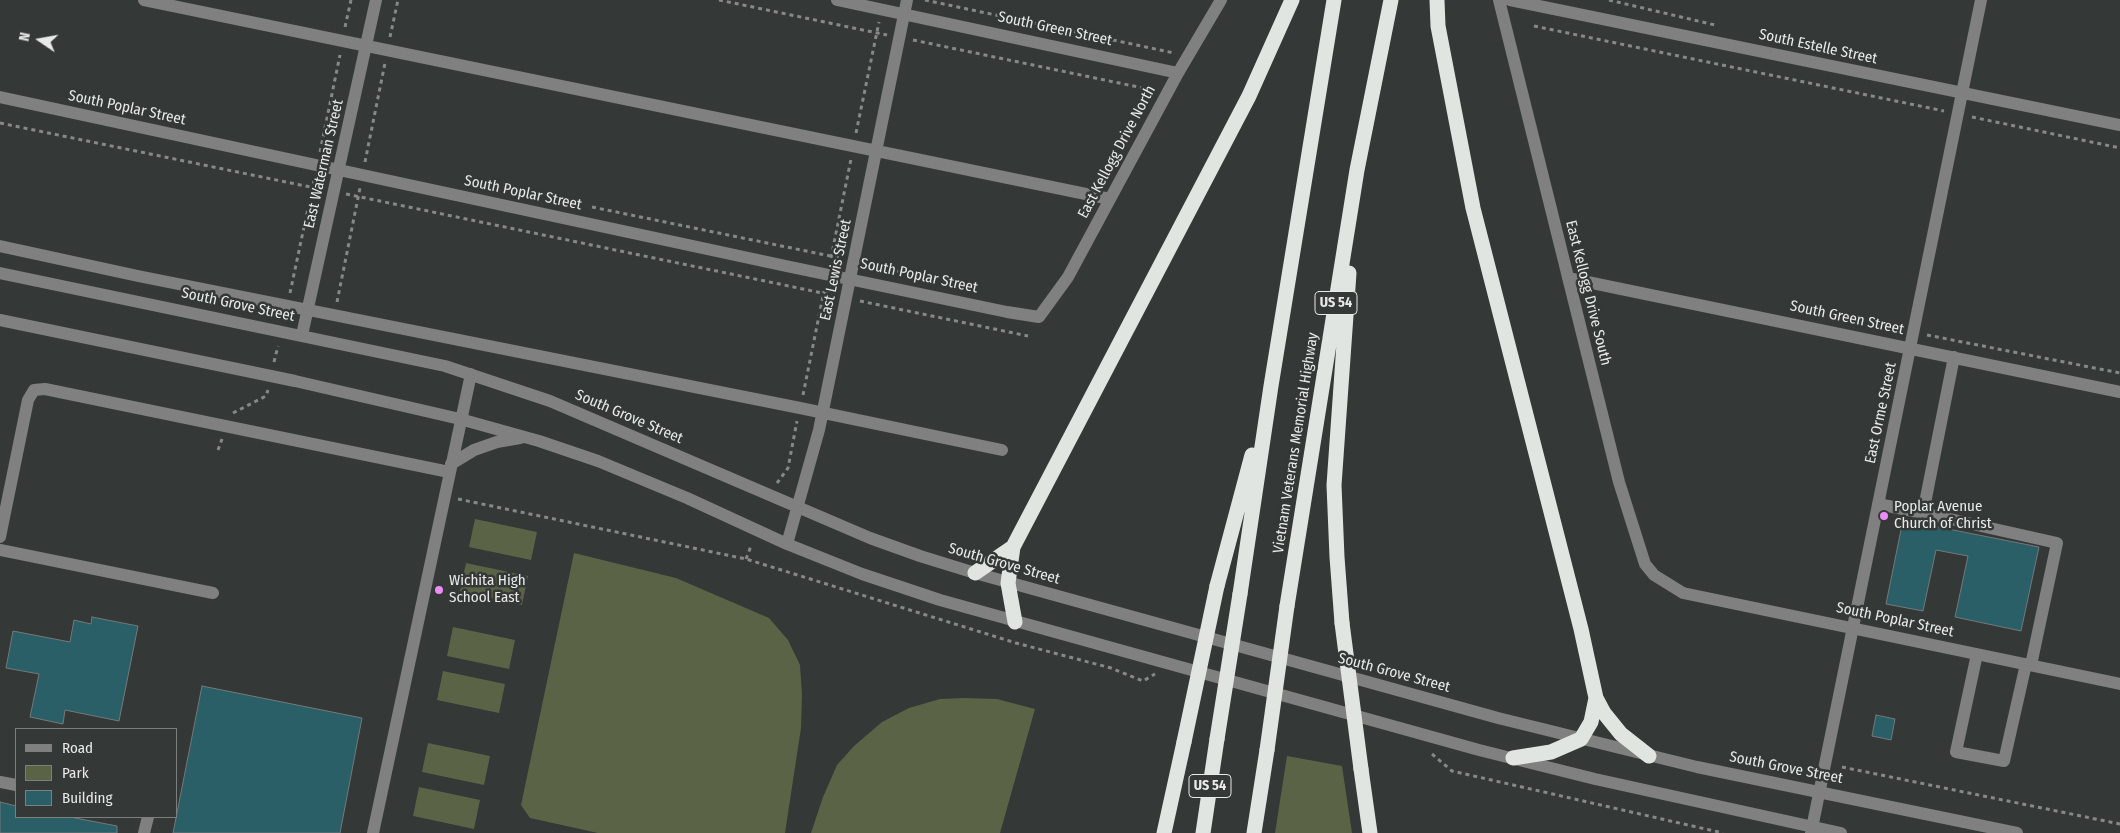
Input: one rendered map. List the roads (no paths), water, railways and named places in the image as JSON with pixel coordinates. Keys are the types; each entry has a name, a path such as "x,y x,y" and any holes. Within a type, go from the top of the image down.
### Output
{"highway":[{"path":"1015,622 1008,583 1013,547 1249,96 1292,0"},
{"name":"US 54","path":"1203,833 1271,386 1334,0"},
{"name":"Vietnam Veterans Memorial Highway","path":"1254,833 1287,606 1357,170 1391,0"},
{"path":"1437,0 1438,26 1473,208 1581,629 1596,698 1604,713 1621,734 1648,756"},
{"path":"1357,170 1334,485 1342,624 1370,833"},
{"path":"1164,833 1217,586 1271,386"},
{"path":"975,573 1013,547"},
{"path":"1513,758 1551,752 1581,739 1591,722 1596,698"}],"street":[{"path":"144,0 1110,199"},
{"name":"East Waterman Street","path":"302,335 340,170 376,0"},
{"name":"South Green Street","path":"837,0 1178,73"},
{"name":"East Lewis Street","path":"787,544 823,412 907,0"},
{"name":"East Kellogg Drive North","path":"1039,317 1068,277 1178,73 1221,0"},
{"name":"East Kellogg Drive South","path":"1499,0 1629,518 1645,564 1654,575 1666,582"},
{"name":"South Estelle Street","path":"1510,0 2120,125"},
{"name":"East Orme Street","path":"1812,830 1981,0"},
{"name":"South Poplar Street","path":"0,97 1007,312 1039,317"},
{"path":"0,246 288,306 823,412 1002,450"},
{"name":"South Grove Street","path":"0,273 444,366 550,401 608,424 797,508 920,556 1008,583 1498,718 1648,756 2017,833"},
{"name":"South Green Street","path":"1568,278 2120,392"},
{"path":"0,320 271,376 460,419 598,461 687,498 787,544 862,574 940,600 1513,758 1812,830 1841,833"},
{"path":"1923,513 1954,357"},
{"path":"373,833 471,374"},
{"path":"0,536 28,400 34,390 45,388 226,426 450,468 474,450 496,442 524,437"},
{"path":"1878,504 2057,543 2004,761 1956,752 1977,654"},
{"path":"0,550 213,593"},
{"name":"South Poplar Street","path":"1666,582 1683,592 2120,684"},
{"path":"0,782 15,785"},
{"path":"144,833 148,818"}],"place":[{"name":"Poplar Avenue Church of Christ","path":"1884,516"},
{"name":"Wichita High School East","path":"439,590"}]}
